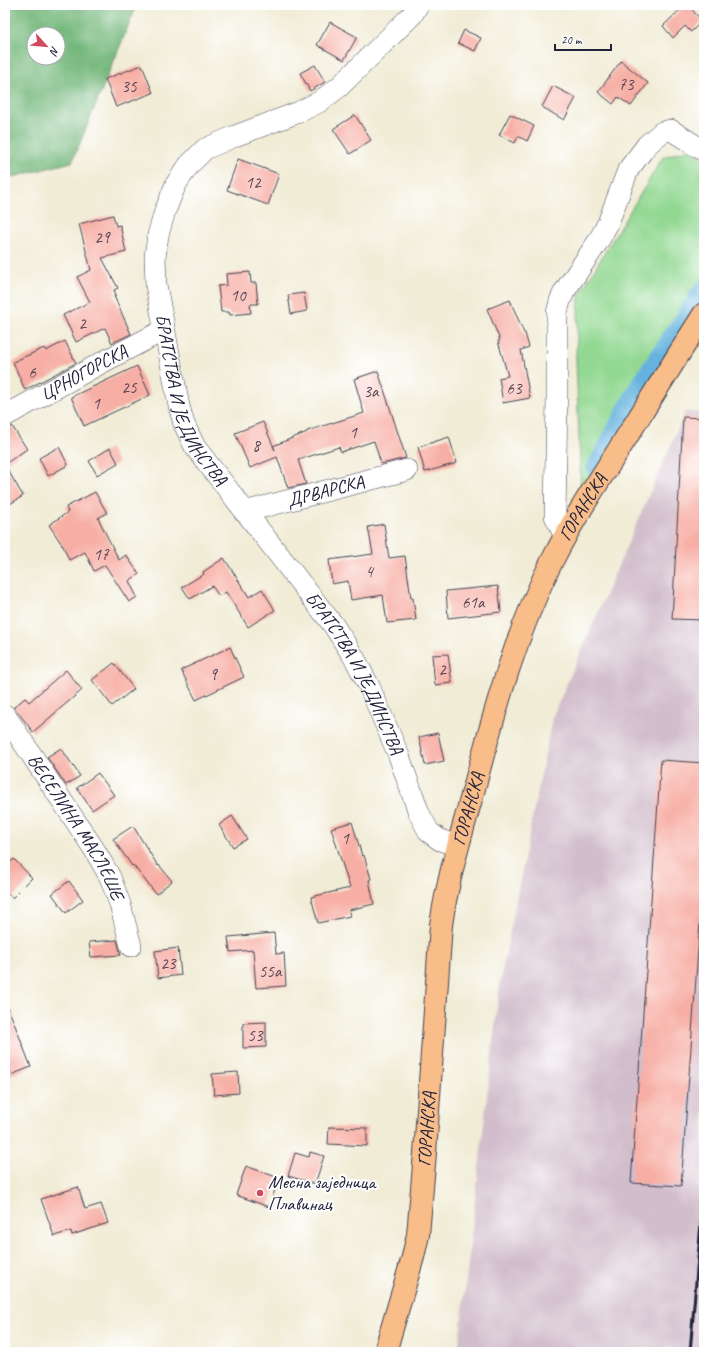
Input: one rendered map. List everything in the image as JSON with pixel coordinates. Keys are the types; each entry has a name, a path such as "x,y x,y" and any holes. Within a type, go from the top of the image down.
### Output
{"main road":[{"name":"ГОРАНСКА","path":"385,1352 418,1236 441,925 445,900 491,724 516,644 531,606 552,561 565,537 704,314"}],"street":[{"name":"БРАТСТВА И ЈЕДИНСТВА","path":"418,5 412,15 367,60 339,87 319,102 299,112 205,149 188,165 176,184 165,211 158,236 155,257 156,286 179,406 184,424 195,447 244,512 321,608 355,659 386,724 419,813 429,832 440,840 458,846"},
{"path":"565,537 555,516 558,397 557,313 560,301 564,292 599,240 608,223 628,170 647,145 662,132 670,130 704,151"},
{"name":"ЦРНОГОРСКА","path":"5,416 164,330"},
{"name":"ДРВАРСКА","path":"244,512 407,470"},
{"name":"ВЕСЕЛИНА МАСЛЕШЕ","path":"5,715 94,849 110,877 120,904 131,946"}],"shaded area":[{"path":"685,412 704,412 704,1352 458,1352 500,982 552,718"}],"green space":[{"path":"5,5 137,5 72,162 5,179"},
{"path":"690,149 704,159 704,289 639,387 590,480 581,494 576,357 579,295 663,157"}],"building":[{"path":"685,5 688,5 702,21 691,32 685,26 673,38 663,26"},
{"path":"330,22 357,37 344,60 317,45"},
{"path":"464,30 481,38 475,51 458,43"},
{"path":"621,61 648,83 631,106 618,97 613,104 598,92"},
{"path":"142,65 153,93 116,107 105,79"},
{"path":"315,65 325,82 310,91 300,73"},
{"path":"553,86 576,98 564,120 542,107"},
{"path":"510,114 534,126 527,141 518,136 515,143 499,135"},
{"path":"355,115 371,140 350,154 333,129"},
{"path":"238,159 279,174 268,205 227,190"},
{"path":"113,215 116,226 120,225 126,252 102,258 118,288 114,290 116,295 114,296 131,334 112,343 105,328 76,342 63,315 90,302 77,277 91,270 79,224"},
{"path":"250,272 251,283 256,283 258,304 250,304 251,313 230,315 229,312 221,312 218,286 227,285 226,274"},
{"path":"304,293 307,311 291,314 288,295"},
{"path":"510,300 525,333 529,347 521,350 530,398 503,403 499,378 508,376 498,341 500,340 487,309"},
{"path":"65,341 76,363 25,390 13,362 44,348 46,351"},
{"path":"137,366 150,395 84,426 71,397"},
{"path":"378,371 406,458 381,464 374,441 341,452 339,447 298,460 306,484 288,488 277,457 250,468 235,433 263,422 273,446 307,431 364,413 354,379"},
{"path":"683,417 704,418 704,620 672,619"},
{"path":"12,426 27,449 5,464 5,428"},
{"path":"449,437 457,463 425,472 418,447"},
{"path":"59,447 68,465 48,476 39,458"},
{"path":"110,448 118,463 97,475 89,461"},
{"path":"5,465 23,496 5,507"},
{"path":"95,492 107,513 98,518 119,560 126,555 139,574 129,581 137,597 129,602 105,565 94,571 85,552 69,560 63,546 49,525 68,512 66,507"},
{"path":"384,524 389,558 405,556 411,598 413,598 416,620 387,623 383,595 351,600 348,581 332,584 329,560 373,554 368,527"},
{"path":"224,558 249,597 262,589 275,610 248,627 226,592 219,596 212,586 190,599 182,587 204,574 203,572"},
{"path":"498,586 501,612 448,618 446,591"},
{"path":"230,647 244,677 196,700 181,670"},
{"path":"448,654 452,683 435,685 432,655"},
{"path":"114,663 134,689 112,706 92,680"},
{"path":"66,670 82,690 33,732 14,707 25,698 29,702"},
{"path":"438,733 444,761 425,765 419,737"},
{"path":"61,748 80,776 66,785 47,757"},
{"path":"661,760 704,763 704,867 681,1186 631,1183"},
{"path":"98,773 114,795 92,810 77,788"},
{"path":"232,816 247,839 233,847 219,825"},
{"path":"352,822 362,856 364,855 371,879 369,880 374,904 349,910 350,916 318,923 311,897 350,888 331,828"},
{"path":"133,826 158,866 159,865 172,881 156,894 133,865 132,866 113,839"},
{"path":"14,859 32,878 12,898 5,890 5,867"},
{"path":"69,881 83,900 66,913 52,894"},
{"path":"274,933 276,954 284,953 286,986 256,988 253,950 230,952 228,937"},
{"path":"117,940 121,955 91,957 89,942"},
{"path":"178,948 181,975 158,978 155,951"},
{"path":"5,1002 31,1067 11,1075 5,1059"},
{"path":"266,1022 266,1047 243,1048 243,1023"},
{"path":"238,1072 239,1093 214,1095 212,1074"},
{"path":"329,1127 367,1128 367,1146 328,1144"},
{"path":"310,1152 324,1156 315,1184 288,1176 295,1153 309,1157"},
{"path":"246,1166 279,1178 269,1207 236,1195"},
{"path":"78,1187 85,1209 101,1204 108,1223 72,1235 71,1231 54,1236 41,1199"}],"waterway":[{"path":"596,468 639,387 704,289"}],"railway":[{"path":"690,1352 704,1188"}],"place":[{"name":"Месна заједница Плавинац","path":"260,1193"}]}
